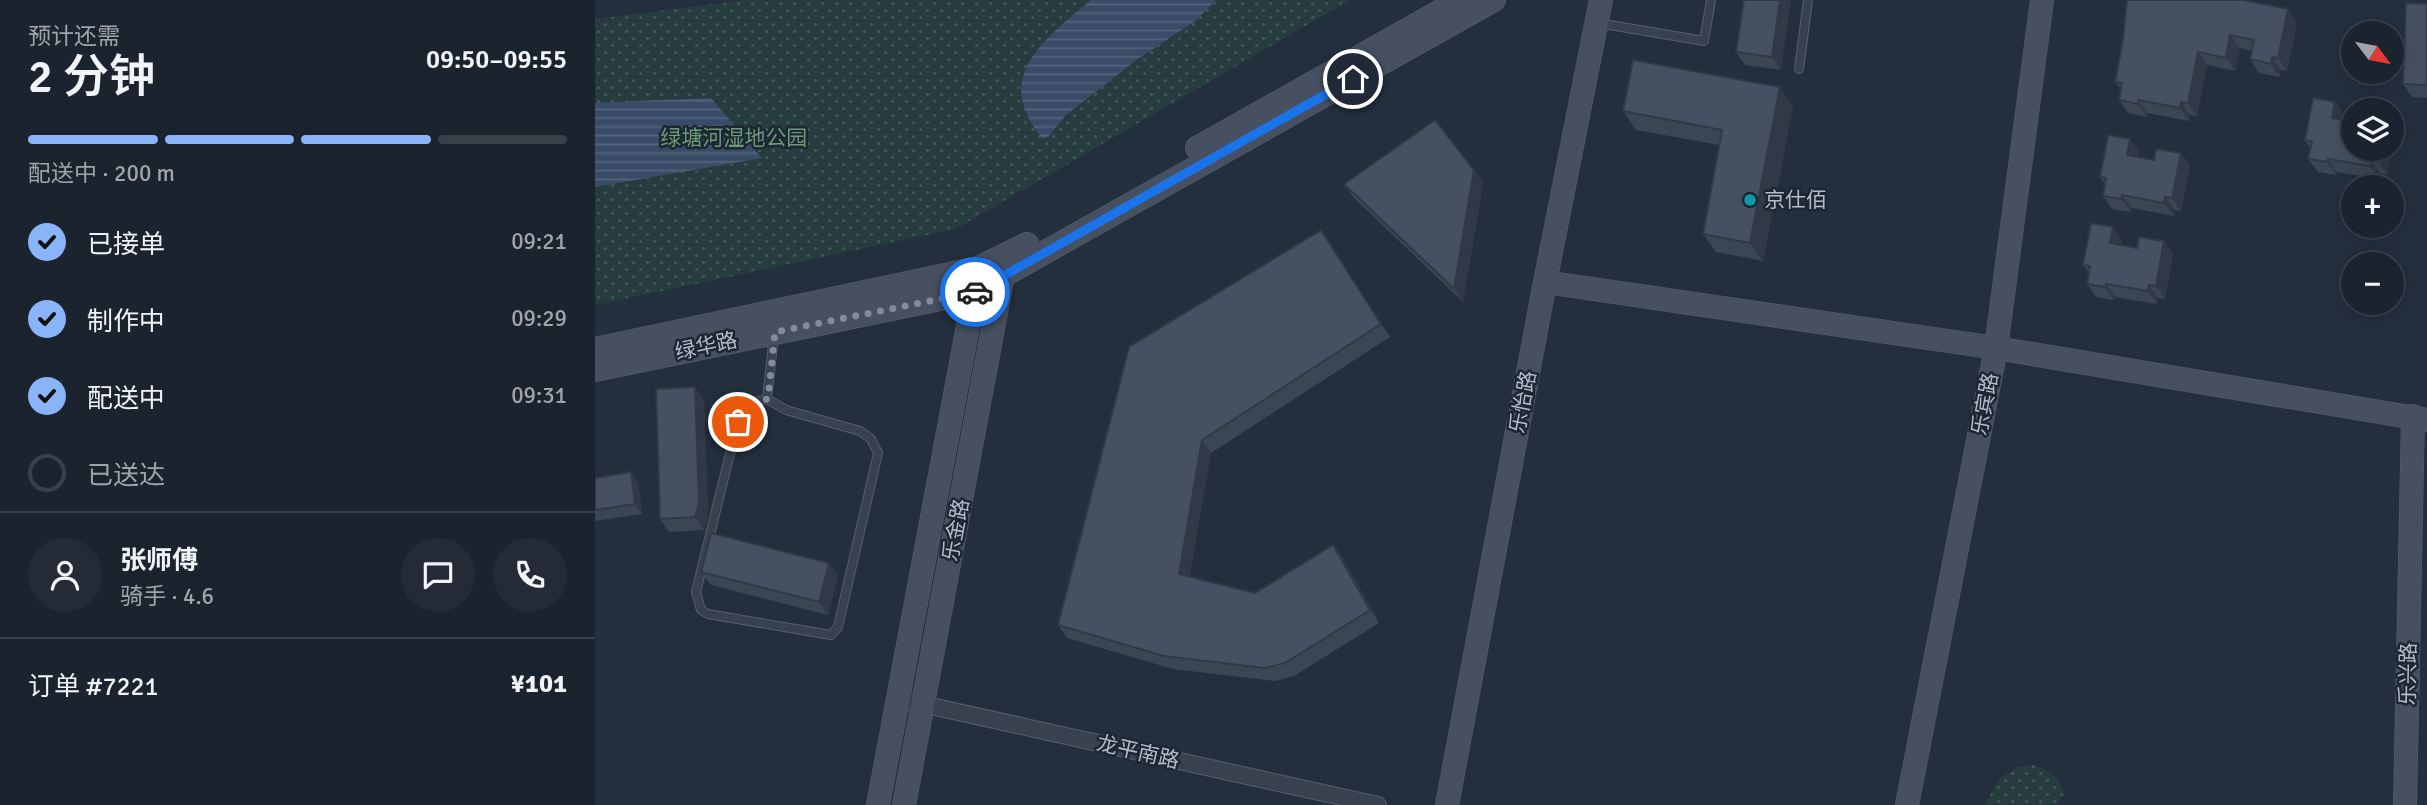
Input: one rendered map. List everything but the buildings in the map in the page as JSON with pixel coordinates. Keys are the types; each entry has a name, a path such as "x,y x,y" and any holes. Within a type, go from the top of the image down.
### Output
{"main road":[{"name":"绿华路","path":"595,370 974,292 1004,265 1460,0"},
{"name":"绿华路","path":"595,349 978,268 1004,265 1494,0"},
{"path":"1585,0 1598,20"},
{"name":"乐宾路","path":"1907,805 1996,348 2042,0"},
{"name":"乐怡路","path":"1447,805 1545,282 1598,20"},
{"name":"乐金路","path":"904,805 1004,265"},
{"name":"乐金路","path":"878,805 978,268"},
{"path":"1545,282 1996,348 2420,418"},
{"name":"乐兴路","path":"2405,805 2420,418"}],"street":[{"name":"龙平南路","path":"899,699 1378,805"}],"lane":[{"path":"1598,20 1704,41 1711,0"},
{"path":"1799,69 1808,0"},
{"path":"768,399 775,332"},
{"path":"768,399 786,410 860,431 871,439 878,453 838,627 831,635 708,614 701,610 696,592 738,422 744,411 756,401 768,399"}],"green space":[{"name":"绿塘河湿地公园","path":"746,0 1350,0 956,229 595,305 595,19"},
{"path":"2033,765 2049,772 2060,783 2064,794 2056,805 1985,805 2003,777 2015,769"}],"water":[{"path":"1091,0 1216,0 1195,21 1135,61 1066,115 1049,136 1043,139 1028,117 1022,97 1023,78 1030,61 1042,45"},
{"path":"711,98 762,158 595,187 595,103"}],"way so far":[{"path":"738,422 744,411 756,401 768,399 775,332 975,292"}],"place":[{"name":"京仕佰","path":"1750,200"}],"route":[{"path":"975,292 1353,79"}]}
